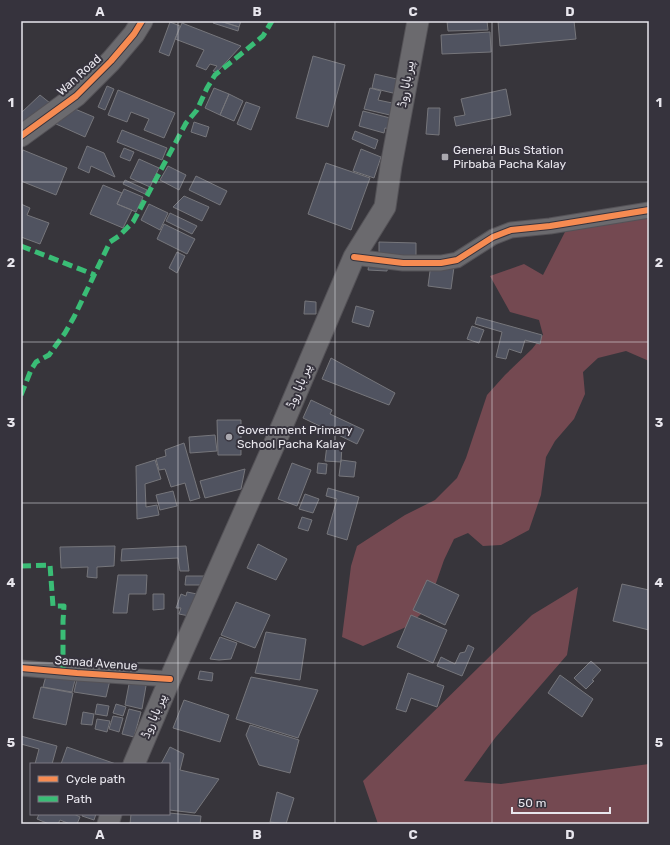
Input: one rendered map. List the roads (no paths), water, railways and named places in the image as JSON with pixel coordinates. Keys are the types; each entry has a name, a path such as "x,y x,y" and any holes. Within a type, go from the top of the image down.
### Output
{"main road":[{"name":"Wan Road","path":"21,136 76,96 111,61 134,34 142,21"},
{"name":"پیر بابا روڈ","path":"134,763 354,258 385,208 392,159 418,21"}],"street":[{"path":"354,258 403,263 441,263 458,260 493,237 512,230 550,226 649,210"},
{"name":"Samad Avenue","path":"21,668 170,679"}],"place":[{"name":"General Bus Station Pirbaba Pacha Kalay","path":"445,157"},
{"name":"Government Primary School Pacha Kalay","path":"229,437"}]}
